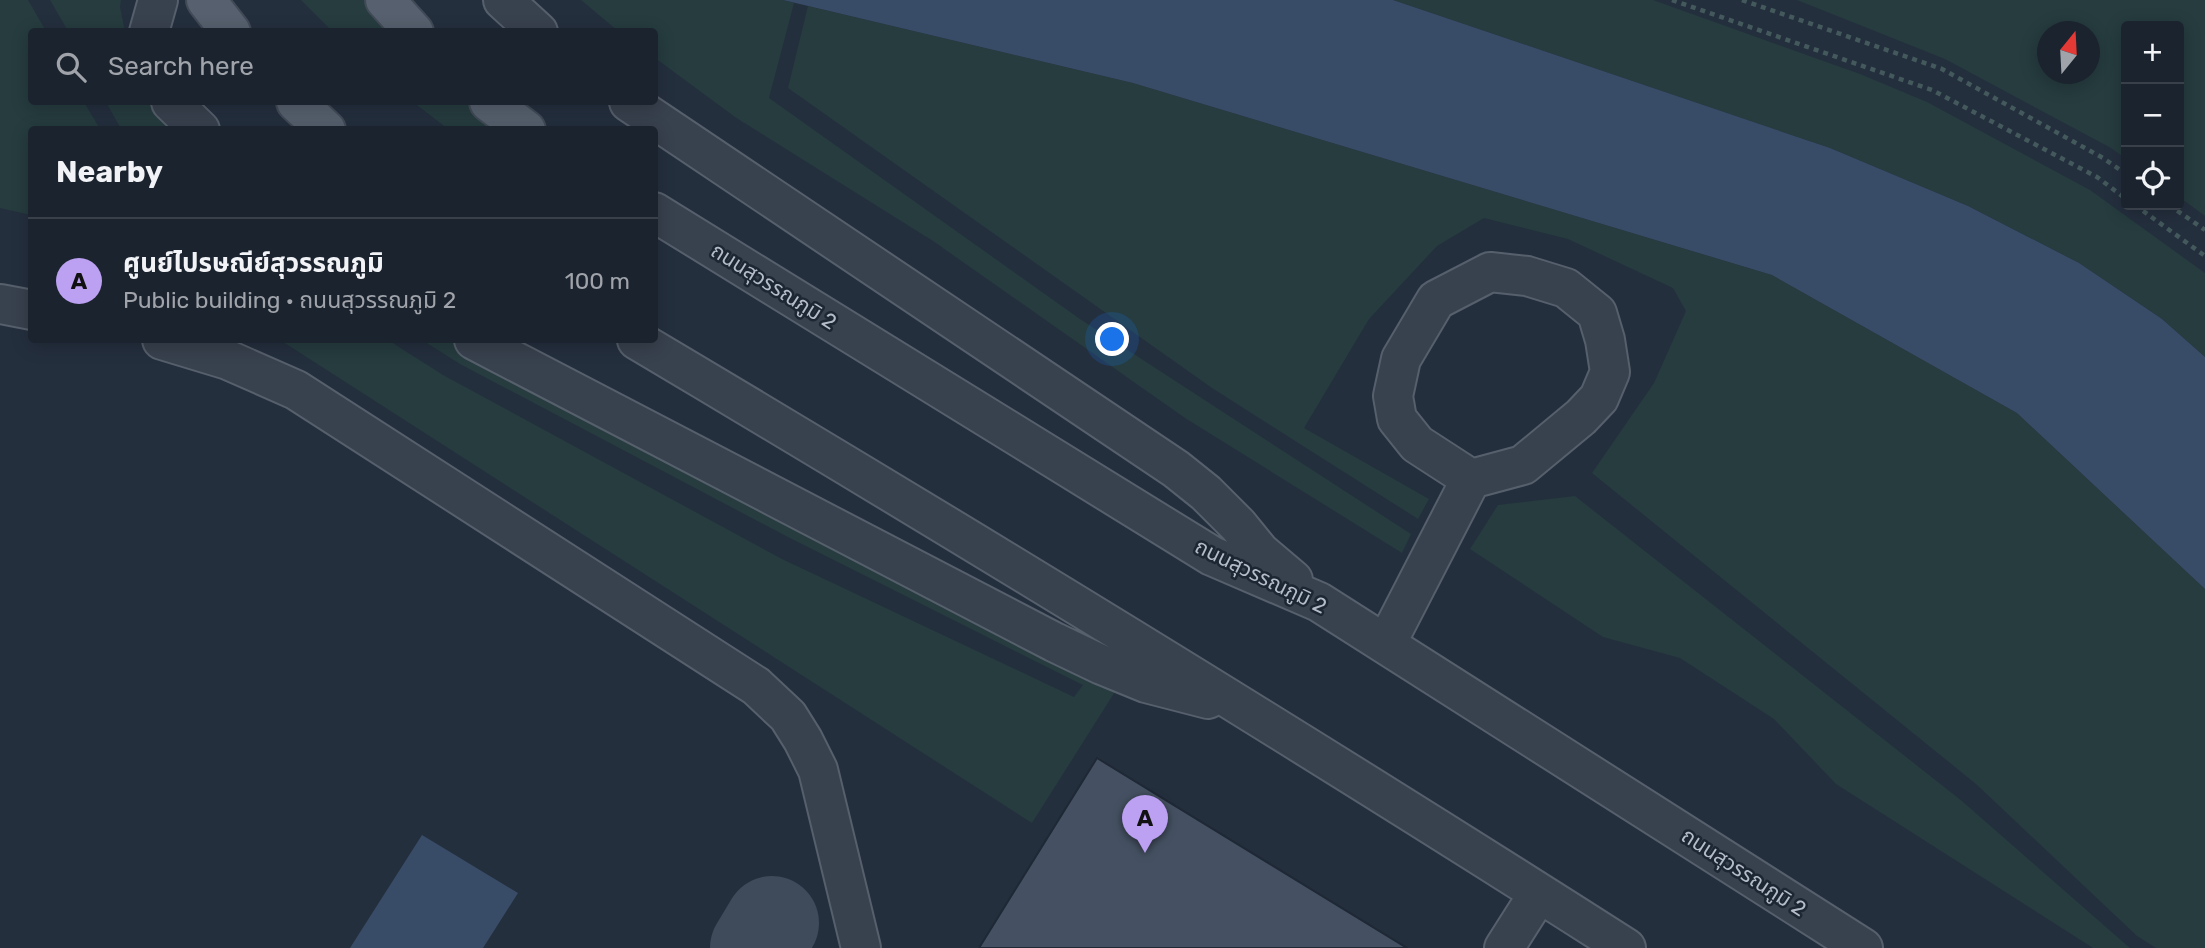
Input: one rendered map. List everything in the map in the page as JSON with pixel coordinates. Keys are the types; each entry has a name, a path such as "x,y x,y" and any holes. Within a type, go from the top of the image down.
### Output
{"main road":[{"path":"384,0 410,28"},
{"path":"299,105 322,126"},
{"path":"493,105 521,126"}],"street":[{"path":"150,28 158,0"},
{"path":"503,0 534,28"},
{"path":"174,105 196,126"},
{"path":"633,105 1176,469 1206,493 1238,525 1259,552 1319,601"},
{"name":"ถนนสุวรรณภูมิ 2","path":"658,214 1212,556 1319,601 1863,948"},
{"path":"1386,644 1471,479 1523,465 1581,417 1599,398 1610,372 1597,313 1566,288 1527,276 1490,272 1436,300 1401,359 1393,396 1397,419 1418,444 1471,479"},
{"path":"0,304 28,309"},
{"path":"172,343 228,360 296,390 757,686 788,716 818,770 861,948"},
{"path":"480,343 1102,665 1146,683 1251,710"},
{"path":"642,343 1251,710 1626,948"},
{"path":"1504,948 1539,892"}],"path":[{"path":"1672,0 1933,90 2097,177 2121,195"},
{"path":"1742,0 1942,69 2121,171"},
{"path":"2142,210 2205,256"},
{"path":"2176,210 2205,230"}],"green space":[{"path":"0,0 28,0 44,28 28,28 28,105 86,105 98,126 28,126 28,214 0,208"},
{"path":"50,0 121,0 124,28 66,28"},
{"path":"301,0 366,0 392,28 329,28"},
{"path":"581,0 783,0 794,3 769,98 1080,319 1411,534 1402,553 1185,418 933,241 735,117 658,60 658,28 614,28"},
{"path":"1393,0 1653,0 1860,74 1927,102 2090,190 2205,273 2205,357 2162,319 2079,263 1968,206 1830,148"},
{"path":"1797,0 2205,0 2205,216 2184,201 2184,21 2121,21 2121,155 1945,59"},
{"path":"808,6 1133,83 1772,275 2017,413 2205,589 2205,948 2156,948 2137,936 1976,784 1592,473 1654,383 1686,311 1673,288 1568,239 1484,218 1437,246 1369,319 1304,428 1429,499 1418,519 1212,388 788,88"},
{"path":"108,105 162,105 185,126 119,126"},
{"path":"417,105 479,105 503,126 444,126"},
{"path":"285,343 393,343 443,375 782,559 1074,697 1083,685 786,536 460,364 427,343 463,343 1118,687 1032,823"},
{"path":"1575,496 1962,801 2130,948 2093,948 1836,784 1774,719 1680,658 1603,637 1470,549 1498,505"}],"water":[{"path":"783,0 1393,0 1830,148 1968,206 2079,263 2162,319 2205,357 2205,589 2017,413 1772,275 1133,83"},
{"path":"422,835 518,893 483,948 350,948"}],"building":[{"path":"1097,758 1407,948 979,948"}],"taxiway":[{"path":"757,948 772,923"}],"place":[{"name":"ศูนย์ไปรษณีย์สุวรรณภูมิ","path":"1145,853"}]}
